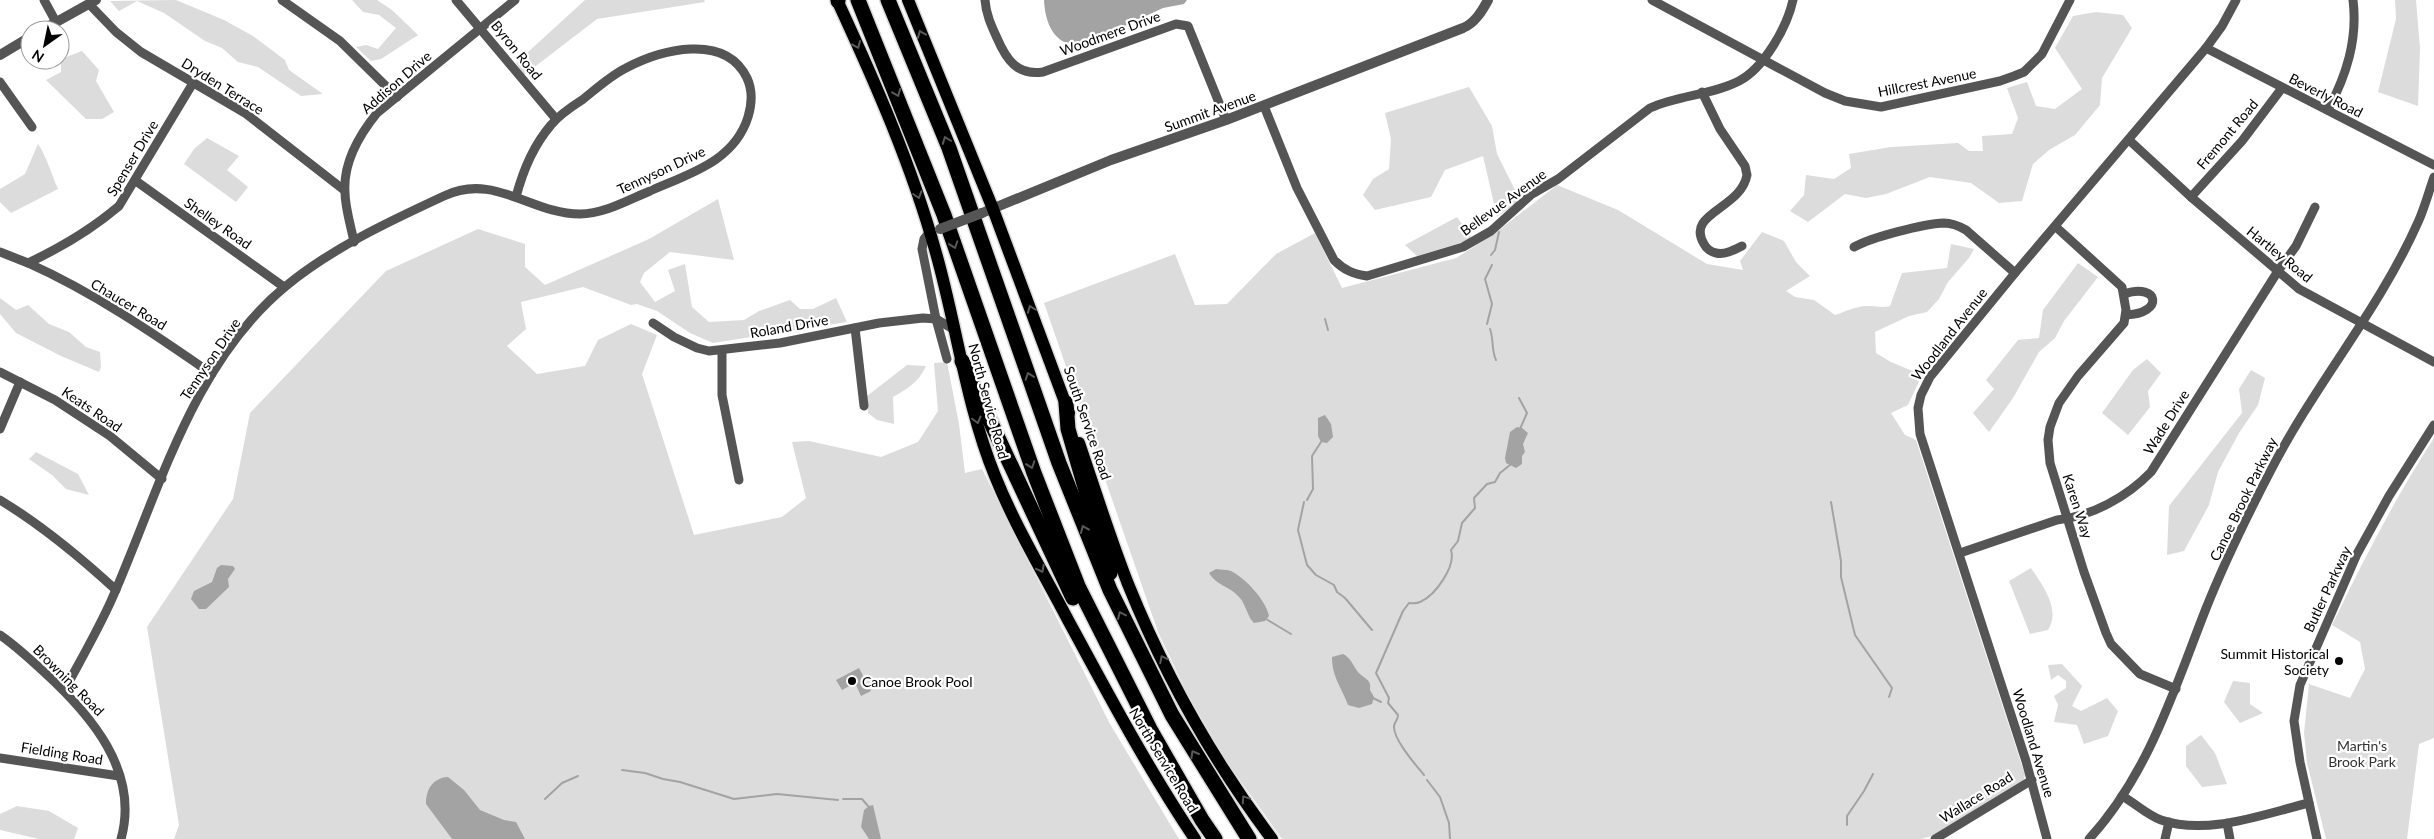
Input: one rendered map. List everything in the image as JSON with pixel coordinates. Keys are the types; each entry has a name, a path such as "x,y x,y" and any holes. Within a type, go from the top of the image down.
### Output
{"highway":[{"path":"858,0 944,215 1054,528 1103,638 1151,731"},
{"path":"888,0 949,148 1058,463 1110,590 1172,715 1249,839"},
{"path":"955,360 1092,634 1215,839"},
{"path":"1066,403 1068,429 1110,568 1110,590"}],"main road":[{"name":"North Service Road","path":"838,0 883,105 916,190 935,231 955,330 955,360 994,476 1120,717 1174,808 1195,839"},
{"name":"South Service Road","path":"908,0 988,211 1066,403 1116,553 1150,634 1218,760 1272,839"}],"street":[{"path":"44,0 55,20"},
{"path":"282,0 340,41 397,97"},
{"name":"Byron Road","path":"456,0 556,119"},
{"name":"Addison Drive","path":"354,242 344,190 355,146 365,128 377,113 515,0"},
{"name":"Woodmere Drive","path":"985,0 989,21 1006,57 1016,67 1029,72 1043,72 1176,24 1188,26 1226,120"},
{"name":"Summit Avenue","path":"935,231 1111,160 1264,106 1464,28 1477,17 1488,0"},
{"name":"Hillcrest Avenue","path":"1652,0 1763,61 1845,101 1881,106 2000,81 2024,72 2035,63 2047,46 2070,0"},
{"name":"Bellevue Avenue","path":"1264,106 1297,188 1334,260 1342,268 1355,274 1367,276 1463,247 1478,240 1532,194 1558,179 1650,108 1664,101 1738,82 1763,61 1777,39 1793,0"},
{"name":"Woodland Avenue","path":"2047,839 2032,780 1920,434 1917,414 1919,401 1930,377 2015,273 2056,228 2206,48 2222,26 2236,0"},
{"path":"2328,110 2338,90 2349,59 2352,44 2353,0"},
{"path":"60,20 93,2"},
{"name":"Dryden Terrace","path":"93,2 128,42 245,113 344,190"},
{"path":"0,55 20,43"},
{"name":"Beverly Road","path":"2206,48 2434,165"},
{"name":"Tennyson Drive","path":"64,691 116,590 199,394 253,318 284,287 354,242 448,194 460,190 488,187 557,212 584,214 626,202 711,164 725,154 745,125 750,108 751,94 744,73 729,57 709,49 681,50 623,69 556,119 532,152 520,180 516,197"},
{"path":"0,82 32,127"},
{"name":"Spenser Drive","path":"28,263 54,250 102,221 120,206 136,182 193,83"},
{"name":"Fremont Road","path":"2191,198 2242,141 2282,88"},
{"path":"1702,92 1720,129 1745,166 1747,174 1738,195 1702,222 1699,230 1700,238 1706,247 1714,253 1728,253 1742,246"},
{"name":"Hartley Road","path":"2129,140 2191,198 2299,289 2434,362"},
{"name":"Canoe Brook Parkway","path":"2089,839 2122,796 2148,750 2176,689 2226,562 2267,477 2293,429 2361,324 2397,264 2419,219 2434,177"},
{"name":"Shelley Road","path":"136,182 284,287"},
{"name":"Wade Drive","path":"1960,553 2069,518 2128,494 2151,472 2278,271 2296,246 2315,207"},
{"path":"1854,247 1865,241 1945,223 1957,225 1966,230 2015,273"},
{"path":"2056,228 2115,280 2124,294 2126,315 2140,315 2151,307 2153,301 2151,295 2145,291 2136,290 2124,294"},
{"path":"935,231 924,239 922,249 936,318 955,360"},
{"path":"0,252 28,263"},
{"name":"Chaucer Road","path":"28,263 144,327 212,374"},
{"name":"Karen Way","path":"2126,315 2124,323 2064,395 2050,427 2048,440 2050,463 2069,518 2084,572 2111,644 2140,674 2176,689"},
{"path":"936,318 955,330"},
{"name":"Roland Drive","path":"653,323 674,337 697,348 722,351 780,343 879,323 936,318"},
{"path":"855,328 864,406"},
{"path":"722,351 722,395 739,480"},
{"name":"Keats Road","path":"0,372 55,400 110,436 162,479"},
{"path":"0,429 20,382"},
{"name":"Butler Parkway","path":"2318,839 2300,762 2294,720 2300,685 2358,554 2388,496 2434,424"},
{"path":"0,500 28,517 74,551 116,590"},
{"name":"Browning Road","path":"0,635 64,691 100,732 115,763 123,791 124,828 121,839"},
{"name":"Fielding Road","path":"0,758 119,776"},
{"name":"Wallace Road","path":"1935,839 2032,780"},
{"path":"2122,796 2154,816 2169,822 2198,825 2227,823 2309,803"},
{"path":"2165,839 2169,822"},
{"path":"2227,823 2230,839"}],"green space":[{"path":"176,0 224,20 253,36 285,60 289,70 323,94 301,96 258,67 238,62 222,48 205,41 164,13 137,1 119,11 110,1"},
{"path":"352,0 377,0 392,10 418,35 381,59 371,61 356,47 366,45 378,49 396,28 379,15 363,12"},
{"path":"585,0 704,0 705,2 597,19 524,75 516,63"},
{"path":"2395,0 2416,0 2420,48 2418,106 2378,92 2396,19"},
{"path":"2096,12 2123,15 2132,28 2102,78 2100,105 2075,135 2049,150 2033,164 2022,201 1999,203 1971,183 1930,177 1886,194 1866,198 1845,194 1808,222 1790,211 1804,195 1806,175 1834,179 1851,168 1849,154 1891,147 1958,143 1969,151 1983,151 1982,136 2012,134 2018,118 2007,88 2027,82 2036,106 2055,109 2082,89 2055,48 2073,16"},
{"path":"82,51 99,70 96,81 114,112 102,119 86,119 46,80 61,72 61,70 70,70 70,56"},
{"path":"1469,87 1492,126 1497,154 1520,200 1497,217 1483,156 1445,170 1431,197 1375,210 1363,195 1373,179 1389,169 1391,139 1385,113"},
{"path":"207,138 239,156 227,170 248,187 236,202 184,164 194,149"},
{"path":"38,144 58,189 11,213 0,202 0,189 25,174"},
{"path":"1557,185 1618,210 1707,264 1743,270 1740,261 1762,232 1784,241 1796,262 1810,276 1786,291 1795,297 1814,300 1835,315 1861,306 1890,306 1902,273 1947,268 1951,244 1974,249 1969,258 1948,282 1939,299 1927,312 1909,316 1875,332 1876,353 1891,362 1922,375 1908,405 1891,413 1905,435 1916,440 2025,775 2023,782 1932,836 1921,839 1282,839 1229,765 1186,691 1158,632 1044,303 1175,254 1195,305 1227,304 1276,254 1315,233 1342,288 1456,258 1494,234"},
{"path":"718,199 734,260 670,252 644,273 640,282 655,302 675,291 668,270 685,264 692,307 709,322 744,320 759,311 790,300 800,309 813,309 836,298 847,322 713,343 690,333 657,311 637,304 631,305 583,287 521,302 526,329 507,346 537,374 585,366 598,340 631,324 657,335 642,374 694,535 782,517 806,498 792,442 809,441 881,457 918,442 938,411 934,363 947,362 959,424 965,473 982,469 1110,724 1179,839 174,839 179,825 147,627 233,499 250,413 386,271 478,229 525,244 525,267 545,285 649,239"},
{"path":"1457,217 1473,239 1417,256 1405,245"},
{"path":"2078,263 2098,277 2064,321 2055,338 2039,352 2013,398 1989,432 1973,413 1994,389 1986,380 2018,340 2039,338 2043,310"},
{"path":"0,298 16,310 28,305 49,324 69,332 86,347 100,352 101,367 99,372 61,356 16,333 0,314"},
{"path":"2147,359 2161,373 2148,391 2150,407 2128,435 2102,413 2133,370"},
{"path":"907,365 926,366 916,381 893,397 894,424 877,420 868,413 867,396"},
{"path":"2251,370 2265,378 2258,405 2239,433 2218,472 2209,505 2184,551 2167,555 2169,506 2242,413 2239,389"},
{"name":"Martin's Brook Park","path":"2434,438 2434,738 2419,744 2407,839 2326,839 2307,763 2304,733 2309,684 2350,698 2365,669 2360,642 2332,625 2380,530"},
{"path":"36,452 78,474 89,495 66,489 52,475 29,459"},
{"path":"2031,568 2049,598 2053,614 2048,630 2030,634 2009,581"},
{"path":"2062,664 2082,686 2072,706 2081,711 2107,698 2118,711 2108,736 2084,744 2077,725 2054,722 2058,705 2054,696 2066,688 2066,681 2058,675 2051,680 2048,665"},
{"path":"2233,681 2250,683 2250,704 2263,713 2240,723 2224,702"},
{"path":"2201,735 2215,753 2227,784 2202,787 2186,766 2186,746"},
{"path":"17,806 49,811 78,828 74,839 39,839 0,830 0,814"}],"shaded area":[{"path":"1044,0 1187,0 1184,4 1163,8 1086,44 1076,45 1060,40 1054,34 1047,19"},
{"path":"1325,415 1331,424 1333,437 1327,443 1321,442 1318,436 1318,418"},
{"path":"1517,427 1522,428 1528,433 1523,444 1525,452 1522,456 1522,464 1516,468 1506,463 1505,458 1510,432"},
{"path":"221,565 233,566 235,569 228,579 229,587 206,609 199,609 191,599 194,591 212,582 217,568"},
{"path":"1216,569 1227,570 1237,574 1254,590 1267,610 1269,616 1265,621 1254,623 1240,598 1216,581 1209,573"},
{"path":"1343,654 1350,659 1358,672 1369,681 1370,690 1374,697 1372,704 1359,708 1348,705 1335,676 1332,664 1332,657"},
{"name":"Canoe Brook Pool","path":"859,668 871,691 861,696 855,683 842,690 836,680"},
{"path":"448,777 464,790 480,810 504,820 516,822 525,839 452,839 426,804 427,794 434,782"},
{"path":"873,805 881,839 869,839 861,827 864,810"}],"waterway":[{"path":"1491,255 1495,250 1499,232"},
{"path":"1487,324 1492,304 1485,279 1492,265"},
{"path":"1325,319 1328,330"},
{"path":"1490,329 1496,360"},
{"path":"1519,398 1527,413 1520,429"},
{"path":"1307,500 1313,489 1312,456 1321,442"},
{"path":"1424,775 1397,738 1394,726 1398,715 1388,703 1389,698 1376,673 1403,611 1409,603 1420,602 1432,593 1448,572 1452,557 1451,550 1458,541 1462,523 1475,508 1474,498 1487,484 1495,482 1500,473 1510,465"},
{"path":"1304,502 1298,530 1307,565 1316,575 1334,585 1337,592 1345,598 1372,630"},
{"path":"1831,502 1841,561 1841,577 1855,635 1892,688 1889,697"},
{"path":"1266,619 1291,634"},
{"path":"1373,698 1381,702"},
{"path":"622,770 645,773 680,782 734,799 777,794 838,800"},
{"path":"1847,825 1847,816 1873,774"},
{"path":"545,799 562,783 578,776"},
{"path":"1427,780 1440,797 1449,823 1450,839"},
{"path":"843,799 862,799 868,806"}],"place":[{"name":"Summit Historical Society","path":"2339,661"},
{"name":"Canoe Brook Pool","path":"852,681"}]}
